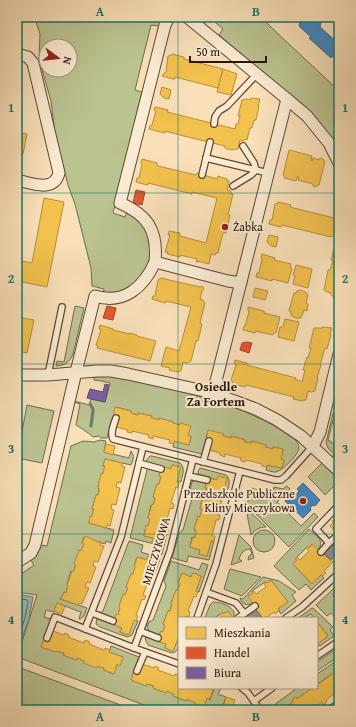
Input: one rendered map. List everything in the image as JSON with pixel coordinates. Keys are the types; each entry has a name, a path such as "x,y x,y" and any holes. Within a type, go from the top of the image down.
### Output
{"street":[{"path":"17,562 31,553 35,545 95,296 107,299 116,298 135,290 143,283 155,262 155,241 146,220 137,212 120,203 165,25 169,17"},
{"path":"187,17 307,116 329,143 339,163"},
{"path":"17,54 28,57 34,63 59,173 58,178 54,182 43,186 17,180"},
{"path":"213,393 287,99"},
{"path":"155,262 241,283"},
{"path":"313,446 320,431 339,354"},
{"path":"17,375 48,375 76,372 111,371 213,393 250,407 301,436 339,471"}],"lane":[{"path":"214,124 215,117 219,111 227,106 257,74"},
{"path":"202,175 210,142"},
{"path":"242,146 254,163 256,170"},
{"path":"206,158 268,173"},
{"path":"233,186 251,175 256,170"},
{"path":"48,375 62,307"},
{"path":"116,418 112,433 113,439 274,480 281,480 286,476 313,446"},
{"path":"203,462 209,441"},
{"path":"85,629 121,537 143,446"},
{"name":"MIECZYKOWA","path":"134,648 170,551 192,459"},
{"path":"139,464 161,469"},
{"path":"197,617 216,564 240,471"},
{"path":"189,476 207,480"},
{"path":"329,543 316,529 339,505"},
{"path":"321,552 338,534"},
{"path":"287,617 302,607 339,573"},
{"path":"206,592 236,603 244,614"},
{"path":"240,617 255,606"},
{"path":"92,613 113,622"},
{"path":"47,638 55,617 178,664"},
{"path":"140,631 158,638"},
{"path":"318,655 339,641"},
{"path":"137,671 145,652"},
{"path":"243,689 248,693 260,710"},
{"path":"254,701 271,689"},
{"path":"329,710 339,703"}],"green space":[{"path":"37,17 161,17 159,26 151,25 135,90 142,92 113,213 125,217 127,211 144,226 150,241 150,258 138,280 131,286 119,292 103,294 104,289 92,286 91,268 55,134 51,101 44,78 78,78 78,38 40,38 36,22"},
{"path":"209,17 261,17 339,91 339,151 328,133 313,114 219,35 223,29"},
{"path":"75,306 84,308 73,354 70,360 66,363 56,366 57,361 64,362"},
{"path":"94,376 124,377 228,405 265,421 283,431 295,439 299,446 298,451 290,462 282,469 275,472 266,470 267,465 282,468 284,460 281,459 283,449 273,447 273,449 265,447 266,445 252,441 252,443 244,442 245,440 231,436 231,438 208,431 202,454 173,447 174,441 189,445 191,437 188,436 180,424 159,418 159,420 151,418 152,416 138,413 138,415 131,413 131,411 116,407 107,438 101,438 99,436 93,437 76,425 80,404 74,401 89,405 91,399 105,402 110,383 94,380"},
{"path":"27,405 54,411 42,463 17,458"},
{"path":"333,413 339,418 339,420 333,420 328,440 339,447 339,463 332,457 334,454 328,448 326,443"},
{"path":"100,440 106,441 104,452 129,458 131,451 133,460 131,465 105,459 103,474 101,474 98,487 98,495 96,495 92,509 94,509 92,517 90,517 89,523 114,530 111,543 106,541 105,544 84,537 82,543 84,544 73,572 71,571 66,593 64,592 60,599 87,608 84,616 79,619 81,612 57,603 54,612 46,610 44,617 51,619 41,647 64,653 63,655 76,660 77,658 84,661 83,662 104,668 104,670 113,674 117,664 120,665 123,657 109,652 111,646 139,657 131,680 146,686 147,684 154,686 153,688 166,693 167,691 174,694 173,696 186,701 187,699 203,707 207,698 210,700 214,690 212,689 220,689 218,694 226,697 223,705 237,710 157,710 20,658 18,667 134,710 17,710 17,645 21,645 37,595 17,592 17,577 34,565 30,559 40,545 47,546 71,446 83,441 94,442"},
{"path":"150,456 180,463 183,467 181,482 177,481 180,467 172,465 171,469 145,462"},
{"path":"322,463 339,479 339,481 325,495 308,477"},
{"path":"147,468 160,472 159,476 161,477 153,497 155,498 153,505 151,505 148,518 150,519 148,526 146,526 144,536 153,538 153,542 161,545 165,529 168,530 161,555 157,554 159,545 130,538"},
{"path":"200,468 226,475 228,477 229,482 226,495 223,494 217,480 198,474"},
{"path":"196,480 206,483 205,488 207,488 205,496 203,495 200,517 198,516 194,530 196,530 195,538 192,537 190,547 200,550 199,554 207,556 211,541 214,541 209,560 188,556 187,562 172,558 179,533 183,530 193,495 190,490 192,482"},
{"path":"287,486 290,489 277,502 301,526 314,513 318,517 289,547 247,505 249,497 262,500 264,492 272,494 274,487 283,489"},
{"path":"246,508 266,527 257,529 251,535"},
{"path":"309,529 319,538 321,543 320,547 318,550 312,544 309,548 307,547 296,558 297,560 293,564 312,584 321,575 324,578 311,590 306,584 299,590 274,566"},
{"path":"264,530 272,533 275,541 272,549 264,552 256,549 253,541 256,533"},
{"path":"239,535 251,547 254,558 248,560 249,556 252,554 250,549 246,550 242,553 239,559 242,561 231,565"},
{"path":"129,541 143,545 141,552 160,559 154,576 151,574 156,559 148,556 147,560 137,557 133,574 131,574 126,587 128,588 125,595 123,594 118,615 114,619 99,613 103,611"},
{"path":"171,561 199,570 202,563 208,565 199,592 196,591 201,576 193,573 191,577 182,573 178,583 180,584 171,603 170,611 168,611 163,624 165,625 163,632 161,631 159,635 149,631 147,627 149,622 153,620 166,586 164,581"},
{"path":"230,569 261,577 242,596 224,589"},
{"path":"263,577 279,581 296,592 292,595 296,601 281,614 278,609 288,602 271,580 267,583 265,582 252,591 253,603 245,604 240,598 243,599"},
{"path":"339,583 339,587 333,595 339,601 339,621 331,613 327,616 316,605"},
{"path":"213,602 216,602 228,606 233,610 234,616 232,617 228,611 216,617 205,617 210,605"},
{"path":"313,608 333,627 330,630 334,636 320,646 318,644 328,636 318,623 318,617 313,617 311,614 305,617 299,617"},
{"path":"97,618 122,628 120,632 128,635 134,620 138,621 132,635 127,637 100,627 96,624"},
{"path":"147,637 166,644 165,648 173,651 178,638 178,649 172,653 148,645 145,638"},
{"path":"339,647 339,656 318,670 318,661"},
{"path":"339,659 339,669 319,683 318,673"},
{"path":"296,689 311,689 297,699 296,697 292,700 293,702 286,707 285,705 281,708 282,710 272,710 270,708"}],"water":[{"path":"17,594 33,597 29,619 21,641 17,641"}],"building: Mieszkania":[{"path":"172,54 184,57 184,59 223,69 218,88 175,77 175,79 173,79 162,76 166,72 168,56"},
{"path":"17,68 22,69 18,88 17,88"},
{"path":"223,69 237,74 231,95 217,92"},
{"path":"162,87 171,90 169,99 164,98 160,94"},
{"path":"251,98 260,99 256,120 254,120 252,128 250,128 247,140 240,140 238,149 227,149 225,146 165,131 165,133 149,129 152,125 156,111 154,110 155,107 168,110 167,112 235,129 240,116 238,116 242,100 250,100"},
{"path":"17,132 27,134 23,154 17,153"},
{"path":"289,150 312,156 312,161 313,158 319,160 320,158 325,161 319,185 316,187 313,186 313,184 298,180 299,177 297,177 296,181 284,178 285,177 283,175"},
{"path":"142,159 157,163 158,166 196,175 197,173 217,179 218,176 229,181 227,190 231,191 231,194 233,194 228,215 230,215 226,233 223,233 218,253 215,255 211,254 209,264 198,261 196,262 197,259 180,255 180,257 167,254 168,252 165,252 170,235 168,235 169,231 180,233 180,236 206,243 217,198 192,192 192,194 148,183 147,185 136,182 137,178 139,178"},
{"path":"44,198 64,202 47,287 17,281 17,260 32,263"},
{"path":"278,202 291,205 290,207 338,219 339,217 339,237 331,237 282,225 281,227 269,224 270,220 272,220 275,204"},
{"path":"269,235 278,237 276,247 271,246 267,242"},
{"path":"339,237 339,299 335,298 331,295 331,293 324,290 328,270 330,270 333,261 331,260 334,248 336,248"},
{"path":"262,254 275,258 274,260 291,264 290,267 292,268 288,283 256,277 257,273 259,273"},
{"path":"296,265 312,269 308,288 293,284 295,276 293,275"},
{"path":"161,278 200,287 202,286 204,289 200,299 205,303 200,323 202,324 198,341 196,341 191,361 187,363 183,362 181,371 177,372 169,370 170,368 161,366 166,347 179,351 191,307 166,301 165,303 152,299 153,296 155,296 158,280"},
{"path":"255,288 268,291 265,300 253,297"},
{"path":"300,290 308,295 306,303 308,304 307,311 304,310 301,318 296,318 291,315 291,312 289,311 294,293"},
{"path":"248,307 280,317 276,333 274,332 273,335 243,330 249,312"},
{"path":"17,317 34,320 27,353 17,351"},
{"path":"285,319 299,322 294,341 278,337 280,327 283,327"},
{"path":"100,325 113,330 156,341 150,361 97,348 98,346 96,345 101,330 99,329"},
{"path":"314,328 332,328 331,335 320,365 315,391 308,391 306,400 302,401 293,399 294,397 246,385 245,387 233,384 231,380 236,365 234,363 235,360 247,363 247,365 296,378 295,379 302,382 305,370 303,370 311,348 309,348"},
{"path":"115,407 131,411 131,413 138,415 138,413 152,416 151,418 159,420 159,418 180,425 180,423 191,426 188,436 191,436 189,445 174,441 174,444 169,443 170,440 153,436 153,439 148,437 149,435 132,431 132,433 127,432 128,430 116,427 118,418 113,417"},
{"path":"208,430 224,434 223,436 231,438 231,436 245,440 244,442 252,443 252,441 266,445 265,447 283,449 281,459 284,460 282,468 267,465 267,467 262,466 262,464 246,460 245,462 241,461 241,458 225,454 225,457 220,455 220,453 209,450 211,442 206,441"},
{"path":"106,444 115,446 113,455 104,452"},
{"path":"105,459 122,463 122,466 125,467 121,483 117,482 116,487 120,488 116,505 112,504 111,509 114,510 110,526 107,525 106,528 89,523 90,516 92,517 94,509 92,509 96,495 98,495 99,491 98,487 101,473 103,474 105,466 103,466"},
{"path":"172,465 181,467 177,482 179,483 178,488 176,487 171,503 174,504 173,509 170,508 166,524 169,525 167,530 165,529 161,545 152,542 153,538 144,536 146,525 148,526 150,519 148,518 152,504 153,505 155,500 153,497 161,477 159,476 161,466 171,469"},
{"path":"218,476 227,478 223,494 225,494 224,499 222,499 218,515 220,515 219,520 216,520 212,536 215,536 214,541 211,541 207,556 199,554 200,550 190,547 193,537 195,538 196,530 194,530 198,516 200,517 202,509 200,509 203,495 205,496 207,488 205,488 208,478 217,480"},
{"path":"251,488 259,490 257,498 249,496"},
{"path":"334,519 337,522 339,521 339,535 330,526 334,522 332,521"},
{"path":"85,536 101,543 100,545 104,546 98,562 94,561 93,566 96,567 90,583 87,582 85,587 89,588 82,604 79,603 78,605 61,599 64,592 66,593 72,571 73,572 76,565 74,564 79,550 81,551 84,544 82,543"},
{"path":"312,544 333,562 324,571 326,573 322,576 321,575 312,584 293,564 297,560 295,559 297,557 300,560 309,551 306,548 307,546 309,548"},
{"path":"148,556 156,559 151,574 153,575 152,580 149,579 143,595 146,596 144,600 142,599 136,615 138,616 136,621 134,620 129,635 120,632 122,628 112,624 116,614 118,615 123,594 125,595 128,588 126,587 131,574 133,574 137,557 147,560"},
{"path":"182,573 191,577 193,573 201,576 196,591 198,592 196,597 194,596 188,611 190,612 189,617 178,617 178,638 173,651 165,648 166,644 157,641 161,631 163,632 165,625 163,624 168,611 170,611 176,590 177,591 180,584 178,583"},
{"path":"271,580 288,602 278,609 279,611 275,614 274,612 267,617 261,617 248,596 253,593 253,590 256,594 266,587 265,582 267,583"},
{"path":"339,587 339,601 333,595"},
{"path":"57,603 65,606 62,614 54,611"},
{"path":"228,611 232,617 222,617 220,614 222,612 223,614"},
{"path":"318,623 328,636 318,644"},
{"path":"53,631 64,635 65,633 69,635 68,637 84,643 85,640 90,642 89,644 104,650 105,648 110,650 109,652 123,657 120,666 117,664 114,674 104,670 104,668 97,666 97,668 83,663 84,661 77,658 76,660 63,655 64,653 41,647 45,637 50,639"},
{"path":"142,664 154,668 155,666 159,668 158,670 174,676 175,674 178,675 178,689 213,690 210,699 207,698 204,707 187,699 187,701 173,696 174,694 167,691 166,693 153,688 154,686 147,684 146,686 131,680 134,670 140,672"},
{"path":"339,669 339,690 326,700 327,702 323,705 322,702 311,710 282,710 281,708 285,705 286,707 293,702 292,700 296,697 297,699 311,689 318,689 318,684"},
{"path":"226,697 235,700 232,708 224,705"}],"building: Handel":[{"path":"136,190 145,192 142,205 133,203"},
{"path":"107,306 116,308 113,320 103,318"},
{"path":"242,343 252,343 249,353 240,350"}],"building: Biura":[{"path":"105,384 109,385 105,402 87,398 90,389 103,392"}],"building: Szkoły":[{"path":"301,17 322,17 320,27 339,44 339,63 332,56 331,58 309,38 311,37 299,26"},
{"name":"Przedszkole Publiczne Kliny Mieczykowa","path":"303,483 320,500 315,506 313,505 310,508 311,510 303,518 285,501 293,493 296,495 299,491 297,489"}],"building: Przemysł":[{"path":"339,539 339,552 331,560 324,554"},
{"path":"256,610 262,617 246,617"}],"waterway":[{"path":"90,404 93,409 91,426"}],"place":[{"name":"Żabka","path":"225,227"},
{"name":"Przedszkole Publiczne Kliny Mieczykowa","path":"303,501"}],"district":[{"name":"Osiedle Za Fortem","path":"216,394"}]}
